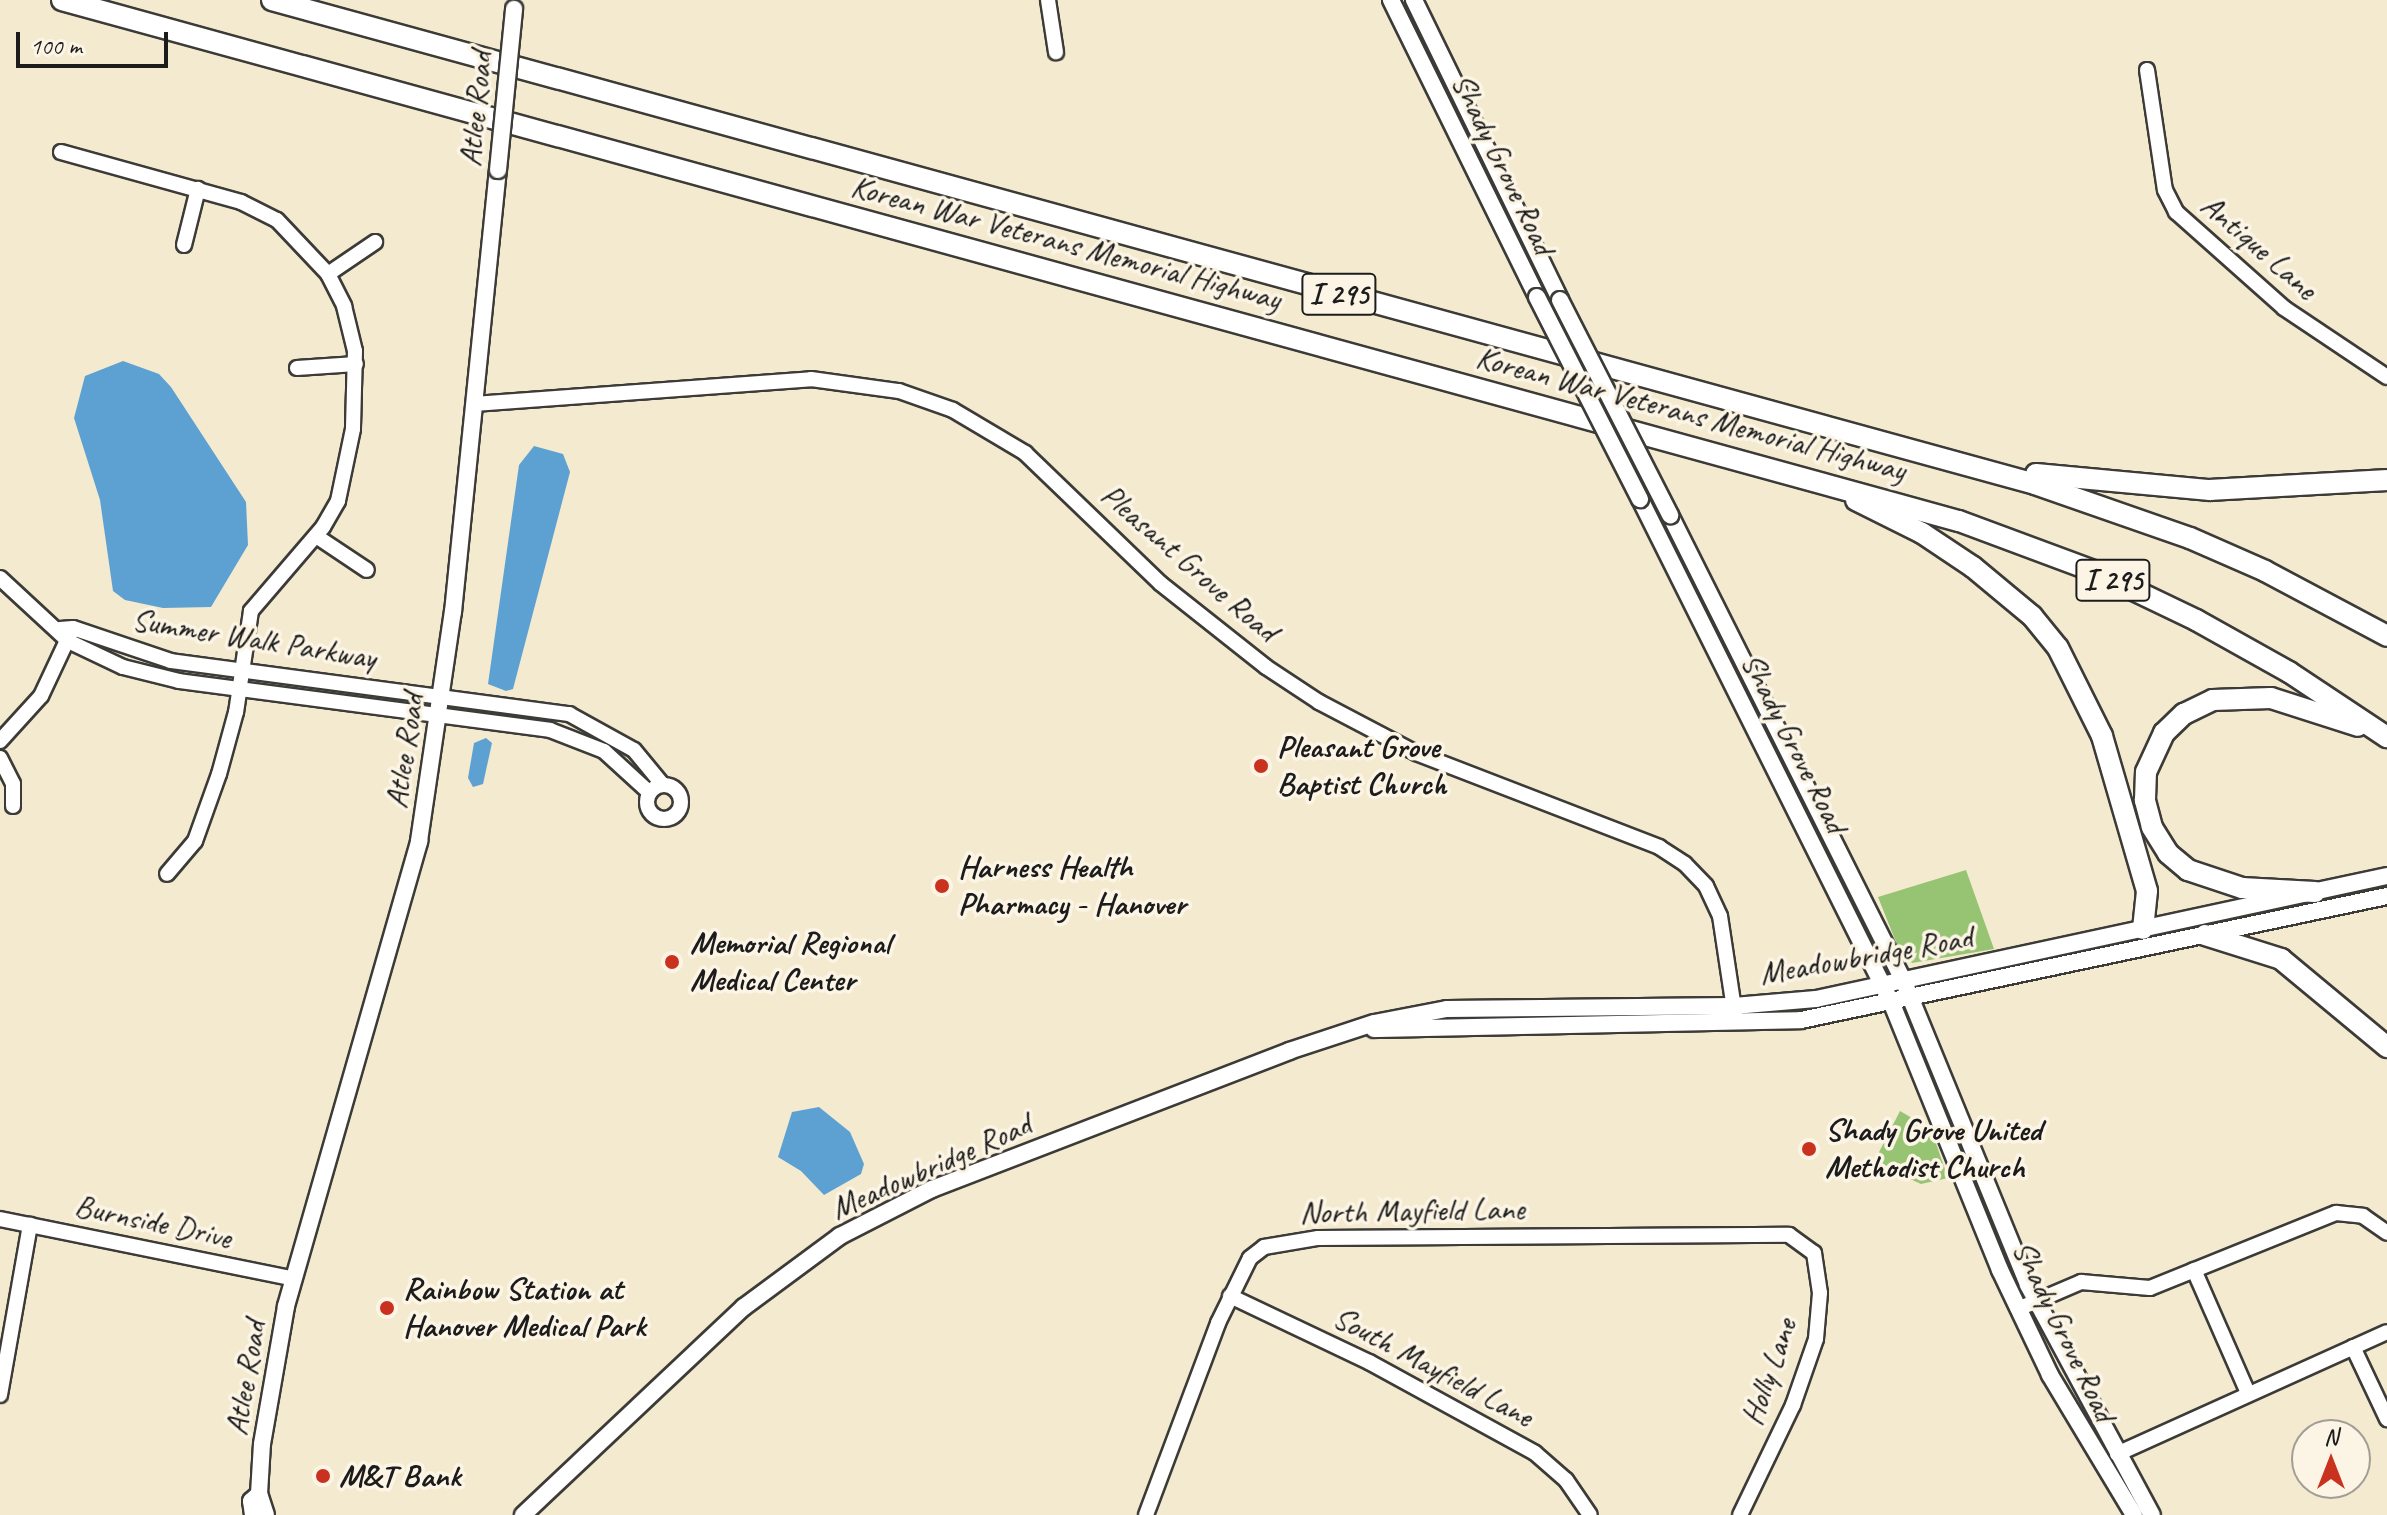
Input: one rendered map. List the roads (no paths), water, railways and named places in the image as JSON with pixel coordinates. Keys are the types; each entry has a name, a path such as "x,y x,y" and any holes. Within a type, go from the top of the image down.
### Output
{"highway":[{"name":"Korean War Veterans Memorial Highway","path":"62,0 1959,521 2119,582 2241,644 2387,737"},
{"name":"Korean War Veterans Memorial Highway","path":"272,0 1980,468 2190,538 2265,571 2387,636"},
{"path":"1980,468 2210,490 2387,480"},
{"path":"1813,479 1952,552 2015,600 2053,641 2080,684 2102,736 2147,891 2143,929"},
{"path":"2315,892 2225,885 2179,863 2159,841 2147,812 2146,772 2156,746 2184,714 2213,700 2238,696 2287,701 2387,737"},
{"path":"2205,935 2281,959 2387,1047"}],"main road":[{"name":"Shady Grove Road","path":"1391,0 1884,986 2018,1309 2069,1411 2134,1515"},
{"name":"Shady Grove Road","path":"1414,0 1560,300 1904,982 2035,1301 2152,1515"},
{"name":"Atlee Road","path":"266,1515 259,1494 265,1408 294,1279 419,841 440,715 514,4"},
{"path":"1454,128 1473,119"},
{"name":"Meadowbridge Road","path":"523,1515 744,1307 840,1236 932,1189 1349,1030 1447,1009 1734,1006 1816,999 2387,876"},
{"name":"Meadowbridge Road","path":"1349,1030 1735,1024 1801,1020 1912,1000 2387,896"},
{"name":"Atlee Road","path":"253,1515 251,1501 259,1494"}],"street":[{"path":"1048,0 1056,52"},
{"name":"Antique Lane","path":"2147,70 2165,190 2176,212 2284,308 2345,354 2387,377"},
{"path":"61,152 198,189 277,220 328,274 344,306 356,364 345,476 333,512 316,536 257,599 247,625 238,689 201,828 167,874"},
{"path":"184,245 198,189"},
{"path":"328,274 375,242"},
{"path":"297,368 356,364"},
{"name":"Pleasant Grove Road","path":"474,404 811,379 899,391 953,410 1025,453 1160,583 1319,702 1416,753 1659,847 1685,864 1706,886 1720,916 1735,1024"},
{"path":"316,536 367,570"},
{"name":"Summer Walk Parkway","path":"0,578 67,633 151,676 528,725 575,738 620,762 656,789 647,762 591,723 547,710 154,657 67,633"},
{"path":"0,741 41,696 67,633"},
{"path":"0,758 13,784 13,806"},
{"path":"2018,1309 2081,1282 2143,1289 2336,1213 2363,1216 2387,1233"},
{"name":"Burnside Drive","path":"0,1219 294,1279"},
{"path":"0,1395 30,1225"},
{"name":"North Mayfield Lane","path":"1146,1515 1230,1296 1250,1258 1280,1241 1765,1234 1789,1235 1807,1243"},
{"name":"Holly Lane","path":"1740,1515 1793,1405 1816,1339 1819,1275 1807,1243"},
{"path":"2194,1270 2247,1391"},
{"name":"South Mayfield Lane","path":"1230,1296 1369,1362 1535,1453 1566,1480 1590,1515"},
{"path":"2117,1454 2247,1391 2387,1332"},
{"path":"2353,1347 2387,1419"}],"water":[{"path":"123,361 159,374 171,387 246,502 248,545 211,607 163,608 125,600 113,591 100,500 74,418 85,376"},
{"path":"534,446 563,454 570,472 513,689 506,691 488,684 519,465"},
{"path":"486,738 492,743 483,784 473,787 468,778 474,743"},
{"path":"819,1107 850,1132 864,1164 861,1174 824,1195 801,1171 778,1157 792,1112"}],"place":[{"name":"Pleasant Grove Baptist Church","path":"1261,766"},
{"name":"Harness Health Pharmacy - Hanover","path":"942,886"},
{"name":"Memorial Regional Medical Center","path":"672,962"},
{"name":"Shady Grove United Methodist Church","path":"1809,1149"},
{"name":"Rainbow Station at Hanover Medical Park","path":"387,1308"},
{"name":"M&T Bank","path":"323,1476"}]}
